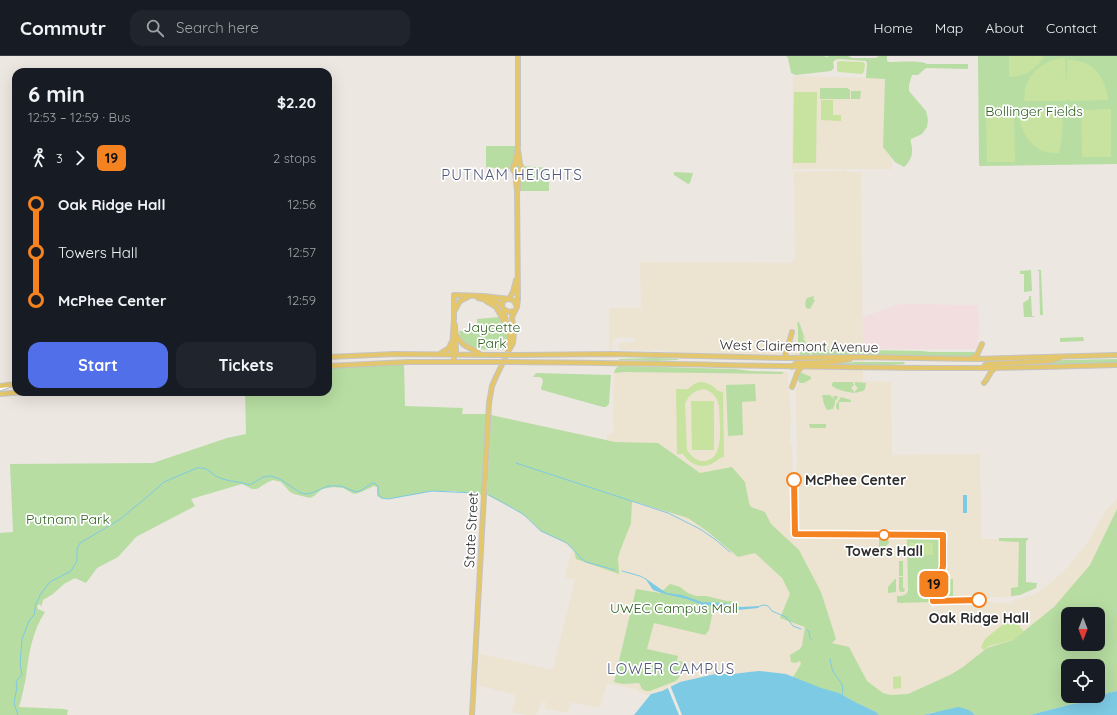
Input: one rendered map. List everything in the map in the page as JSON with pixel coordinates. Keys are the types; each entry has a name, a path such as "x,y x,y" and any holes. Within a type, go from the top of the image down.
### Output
{"main road":[{"path":"517,171 522,168 518,164 518,56"},
{"path":"454,312 460,301 473,296 497,302 509,312 516,309 518,283 517,171 514,170 513,167 518,164"},
{"path":"502,307 503,302 508,299 513,292 517,277"},
{"path":"454,354 452,352 452,340 454,295 508,299 514,301 517,305"},
{"path":"484,299 496,307 508,328"},
{"name":"State Street","path":"472,715 489,403 492,386 508,350 510,338 502,307"},
{"name":"State Street","path":"508,350 512,346 514,340 512,319 514,311"},
{"path":"454,319 456,333 456,352 454,354 454,362"},
{"path":"784,358 792,332"},
{"path":"456,333 463,344 468,348 477,351 481,355"},
{"path":"438,354 449,348 452,340"},
{"path":"971,359 977,354 982,344"},
{"name":"West Clairemont Avenue","path":"332,357 379,354 454,354 971,359 1117,355"},
{"path":"983,368 987,364 1049,361 1066,356"},
{"path":"792,367 796,363 839,362 856,357"},
{"name":"West Clairemont Avenue","path":"332,366 408,362 620,363 792,367 983,368 1117,365"},
{"path":"792,387 798,371 800,368 804,367"},
{"path":"984,383 988,379 990,372 995,368"},
{"path":"0,386 12,384"},
{"path":"0,394 12,393"}],"street":[{"path":"0,389 12,385"}],"shaded area":[{"path":"793,76 885,78 883,147 892,158 892,169 792,169"},
{"path":"844,170 847,172 861,172 863,381 891,382 892,455 980,454 981,539 1024,539 1024,593 1012,597 1006,596 1003,598 936,599 936,587 945,565 946,534 816,534 799,533 797,531 796,394 798,374 801,370 802,355 676,353 660,350 622,350 619,349 620,343 635,342 635,338 623,337 613,340 612,348 609,352 609,308 641,308 640,262 792,262 795,256 794,172"},
{"path":"896,305 977,305 979,322 978,349 863,349 863,317"},
{"path":"619,366 786,372 788,377 791,418 790,442 792,447 792,534 795,537 939,537 941,540 941,562 938,573 931,586 931,609 935,608 935,604 938,602 984,604 986,602 990,602 1009,604 1014,600 1037,593 1068,567 1087,543 1105,512 1117,499 1117,691 1105,694 1105,659 1061,659 1061,703 1074,703 1030,715 975,715 962,708 923,715 879,715 876,712 786,674 749,672 708,675 680,682 662,691 654,692 649,695 638,692 638,690 607,683 600,708 571,702 568,713 545,708 546,702 542,701 536,715 512,712 516,695 478,685 480,654 553,670 575,580 565,577 572,550 562,542 540,532 530,521 515,510 487,495 491,415 607,440 607,434 613,434 614,431 614,371"}],"green space":[{"path":"786,56 848,56 852,58 876,58 879,56 887,56 887,61 889,62 968,64 968,69 926,68 918,75 912,75 909,91 926,111 928,120 927,127 922,134 911,139 912,154 904,167 895,162 883,147 885,79 866,78 866,61 839,59 833,62 834,68 831,71 796,75 791,73 788,58"},
{"name":"Bollinger Fields","path":"978,56 1117,56 1117,164 980,166"},
{"path":"1009,56 1044,56 1037,66 1030,72 1009,77"},
{"path":"1065,58 1067,85 1067,60 1084,62 1101,77 1107,91 1108,100 1070,101 1068,99 1065,101 1024,101 1027,82 1035,71 1046,63"},
{"path":"837,62 863,62 865,64 864,72 862,74 838,72"},
{"path":"820,88 847,88 850,90 850,99 820,99"},
{"path":"851,91 861,91 860,99 851,99"},
{"path":"794,92 817,92 816,163 793,163"},
{"path":"821,100 833,100 833,115 841,115 841,121 821,120"},
{"path":"1111,109 1111,157 1082,157 1081,110"},
{"path":"986,111 1014,111 1015,162 987,162"},
{"path":"1042,111 1059,111 1061,114 1063,125 1059,153 1051,153 1040,150 1027,138 1021,126 1019,114"},
{"path":"486,146 518,146 521,166 549,168 549,191 517,191 514,170 486,167"},
{"path":"674,172 693,173 690,183 688,184 674,175"},
{"path":"1031,270 1032,291 1024,292 1024,274 1020,274 1020,271"},
{"path":"1038,270 1041,270 1043,315 1040,315"},
{"path":"814,296 813,299 815,300 810,309 806,308 805,303 807,298"},
{"path":"1029,296 1031,296 1032,316 1034,317 1024,317 1023,303 1029,299"},
{"name":"Jaycette Park","path":"499,317 504,325 507,337 505,349 491,350 477,348 465,343 461,338 459,331 477,331 477,319"},
{"path":"799,322 805,339 802,336 808,347 810,355 800,355 799,352 807,348 798,344 797,323"},
{"path":"1083,337 1084,341 1060,342 1060,338"},
{"path":"812,344 822,344 830,347 815,347 813,348 814,349 975,352 972,356 968,357 812,355"},
{"path":"653,358 678,360 619,360 619,359"},
{"path":"1117,359 1117,363 1034,365 1033,363 1065,360"},
{"path":"855,362 905,362 904,364 874,366 823,366"},
{"name":"Putnam Park","path":"404,364 405,406 463,408 462,414 487,414 482,495 453,491 432,491 388,499 377,496 377,487 374,486 354,494 343,488 334,487 322,489 310,498 294,494 290,492 281,482 273,480 257,489 252,489 242,484 191,499 195,506 136,537 118,557 97,568 86,583 75,578 64,584 53,594 43,600 41,607 40,604 37,606 38,609 45,612 34,635 19,707 63,709 68,710 67,715 0,715 0,533 13,532 10,464 153,463 227,438 246,434 245,396 332,396 332,367"},
{"path":"619,366 735,369 784,372 781,374 614,373 616,368"},
{"path":"800,372 811,377 811,379 804,383 800,383 798,380"},
{"path":"536,373 611,375 609,404 606,407 603,407 542,390 542,378 533,377"},
{"path":"700,382 706,383 723,392 724,457 705,466 696,465 687,459 683,454 677,454 676,389 688,389 694,384","holes":["704,389 716,397 719,406 720,438 716,454 712,459 699,461 687,450 685,404 690,395"]},
{"path":"833,382 853,382 854,385 851,388 854,393 842,391 832,386"},
{"path":"855,382 866,383 865,389 855,393 858,388 855,385"},
{"path":"755,384 756,401 742,402 743,435 728,436 726,385"},
{"path":"822,395 830,395 834,399 833,396 838,396 836,401 835,399 833,409 827,410"},
{"path":"841,397 851,400 851,402 839,402 838,410 836,405"},
{"path":"691,401 714,401 714,450 692,450"},
{"path":"491,415 615,442 658,443 700,473 732,467 745,482 751,507 765,512 771,524 799,550 821,592 836,639 832,643 849,647 867,681 883,693 890,695 908,694 950,675 963,667 987,648 1013,640 1054,607 1090,565 1117,509 1117,691 1105,694 1105,659 1061,659 1061,703 1080,703 1030,715 975,715 974,713 934,712 923,715 879,715 839,693 821,689 793,677 801,664 800,661 795,663 791,662 790,655 802,646 805,627 780,618 790,594 782,578 755,553 738,557 707,531 688,518 632,501 631,523 618,558 619,574 576,559 574,550 567,543 541,531 528,518 515,509 487,495"},
{"path":"809,424 826,424 826,428 810,428"},
{"path":"999,538 1028,538 1026,541 1026,582 1037,583 1036,588 1020,595 1011,596 1011,588 1018,587 1019,542 999,541"},
{"path":"879,539 888,539 889,543 886,546 879,548"},
{"path":"907,539 941,540 940,569 931,586 931,602 897,602 897,596 905,595 908,590"},
{"path":"945,540 948,540 948,562 946,569 945,567"},
{"path":"909,542 916,543 916,555 909,554"},
{"path":"919,542 933,543 933,555 919,555"},
{"path":"899,561 903,561 903,576 899,576"},
{"path":"899,577 903,577 904,592 899,590"},
{"path":"895,579 896,592 888,593 888,587"},
{"path":"942,579 953,579 953,598 939,598 939,587 942,587"},
{"name":"UWEC Campus Mall","path":"670,584 680,587 688,593 696,596 706,596 727,601 735,601 738,611 714,606 709,630 705,635 654,623 647,649 678,656 677,661 686,662 682,674 676,681 650,691 642,689 639,683 623,684 614,682 636,589 660,593"},
{"path":"1014,619 1024,632 1013,640 989,646 984,650 981,647 985,639 1006,622 1008,624"},
{"path":"901,676 901,688 893,689 893,677"}],"water":[{"path":"963,495 967,495 967,513 963,513"},
{"path":"645,578 667,593 682,595 702,602 725,603 741,607 760,606 758,608 738,610 724,606 703,605 653,590"},
{"path":"759,671 786,674 821,688 839,693 879,715 634,715 651,694 662,691 680,682 715,674 733,674"},
{"path":"1117,691 1117,715 1030,715 1072,704 1105,703 1105,694"},
{"path":"958,707 972,712 975,715 923,715"}],"pier":[{"path":"670,685 682,715 679,715 667,686"}],"waterway":[{"path":"516,463 668,513 700,529 730,552"},
{"path":"18,715 14,703 17,687 16,682 22,674 20,664 22,639 29,621 34,615 36,603 40,595 50,582 71,571 77,561 77,549 80,543 119,520 164,482 200,468 224,479 250,485 263,477 271,476 280,479 301,493 306,494 328,486 341,486 356,492 374,483 378,486 378,493 381,498 388,499 432,491 475,493"},
{"path":"489,495 523,514 541,531 567,543 586,562 615,570"},
{"path":"622,571 646,579"},
{"path":"760,606 768,606 772,611 786,617 793,626 801,629"},
{"path":"807,630 812,640"},
{"path":"830,659 832,669 843,687 842,696"}],"bus line":[{"name":"19","path":"794,480 795,534 943,535 943,566 933,588 933,601 979,600"}],"place":[{"name":"McPhee Center","path":"794,480"},
{"name":"Towers Hall","path":"884,535"},
{"name":"Oak Ridge Hall","path":"979,600"}],"district":[{"name":"PUTNAM HEIGHTS","path":"512,175"},
{"name":"LOWER CAMPUS","path":"671,669"}]}
